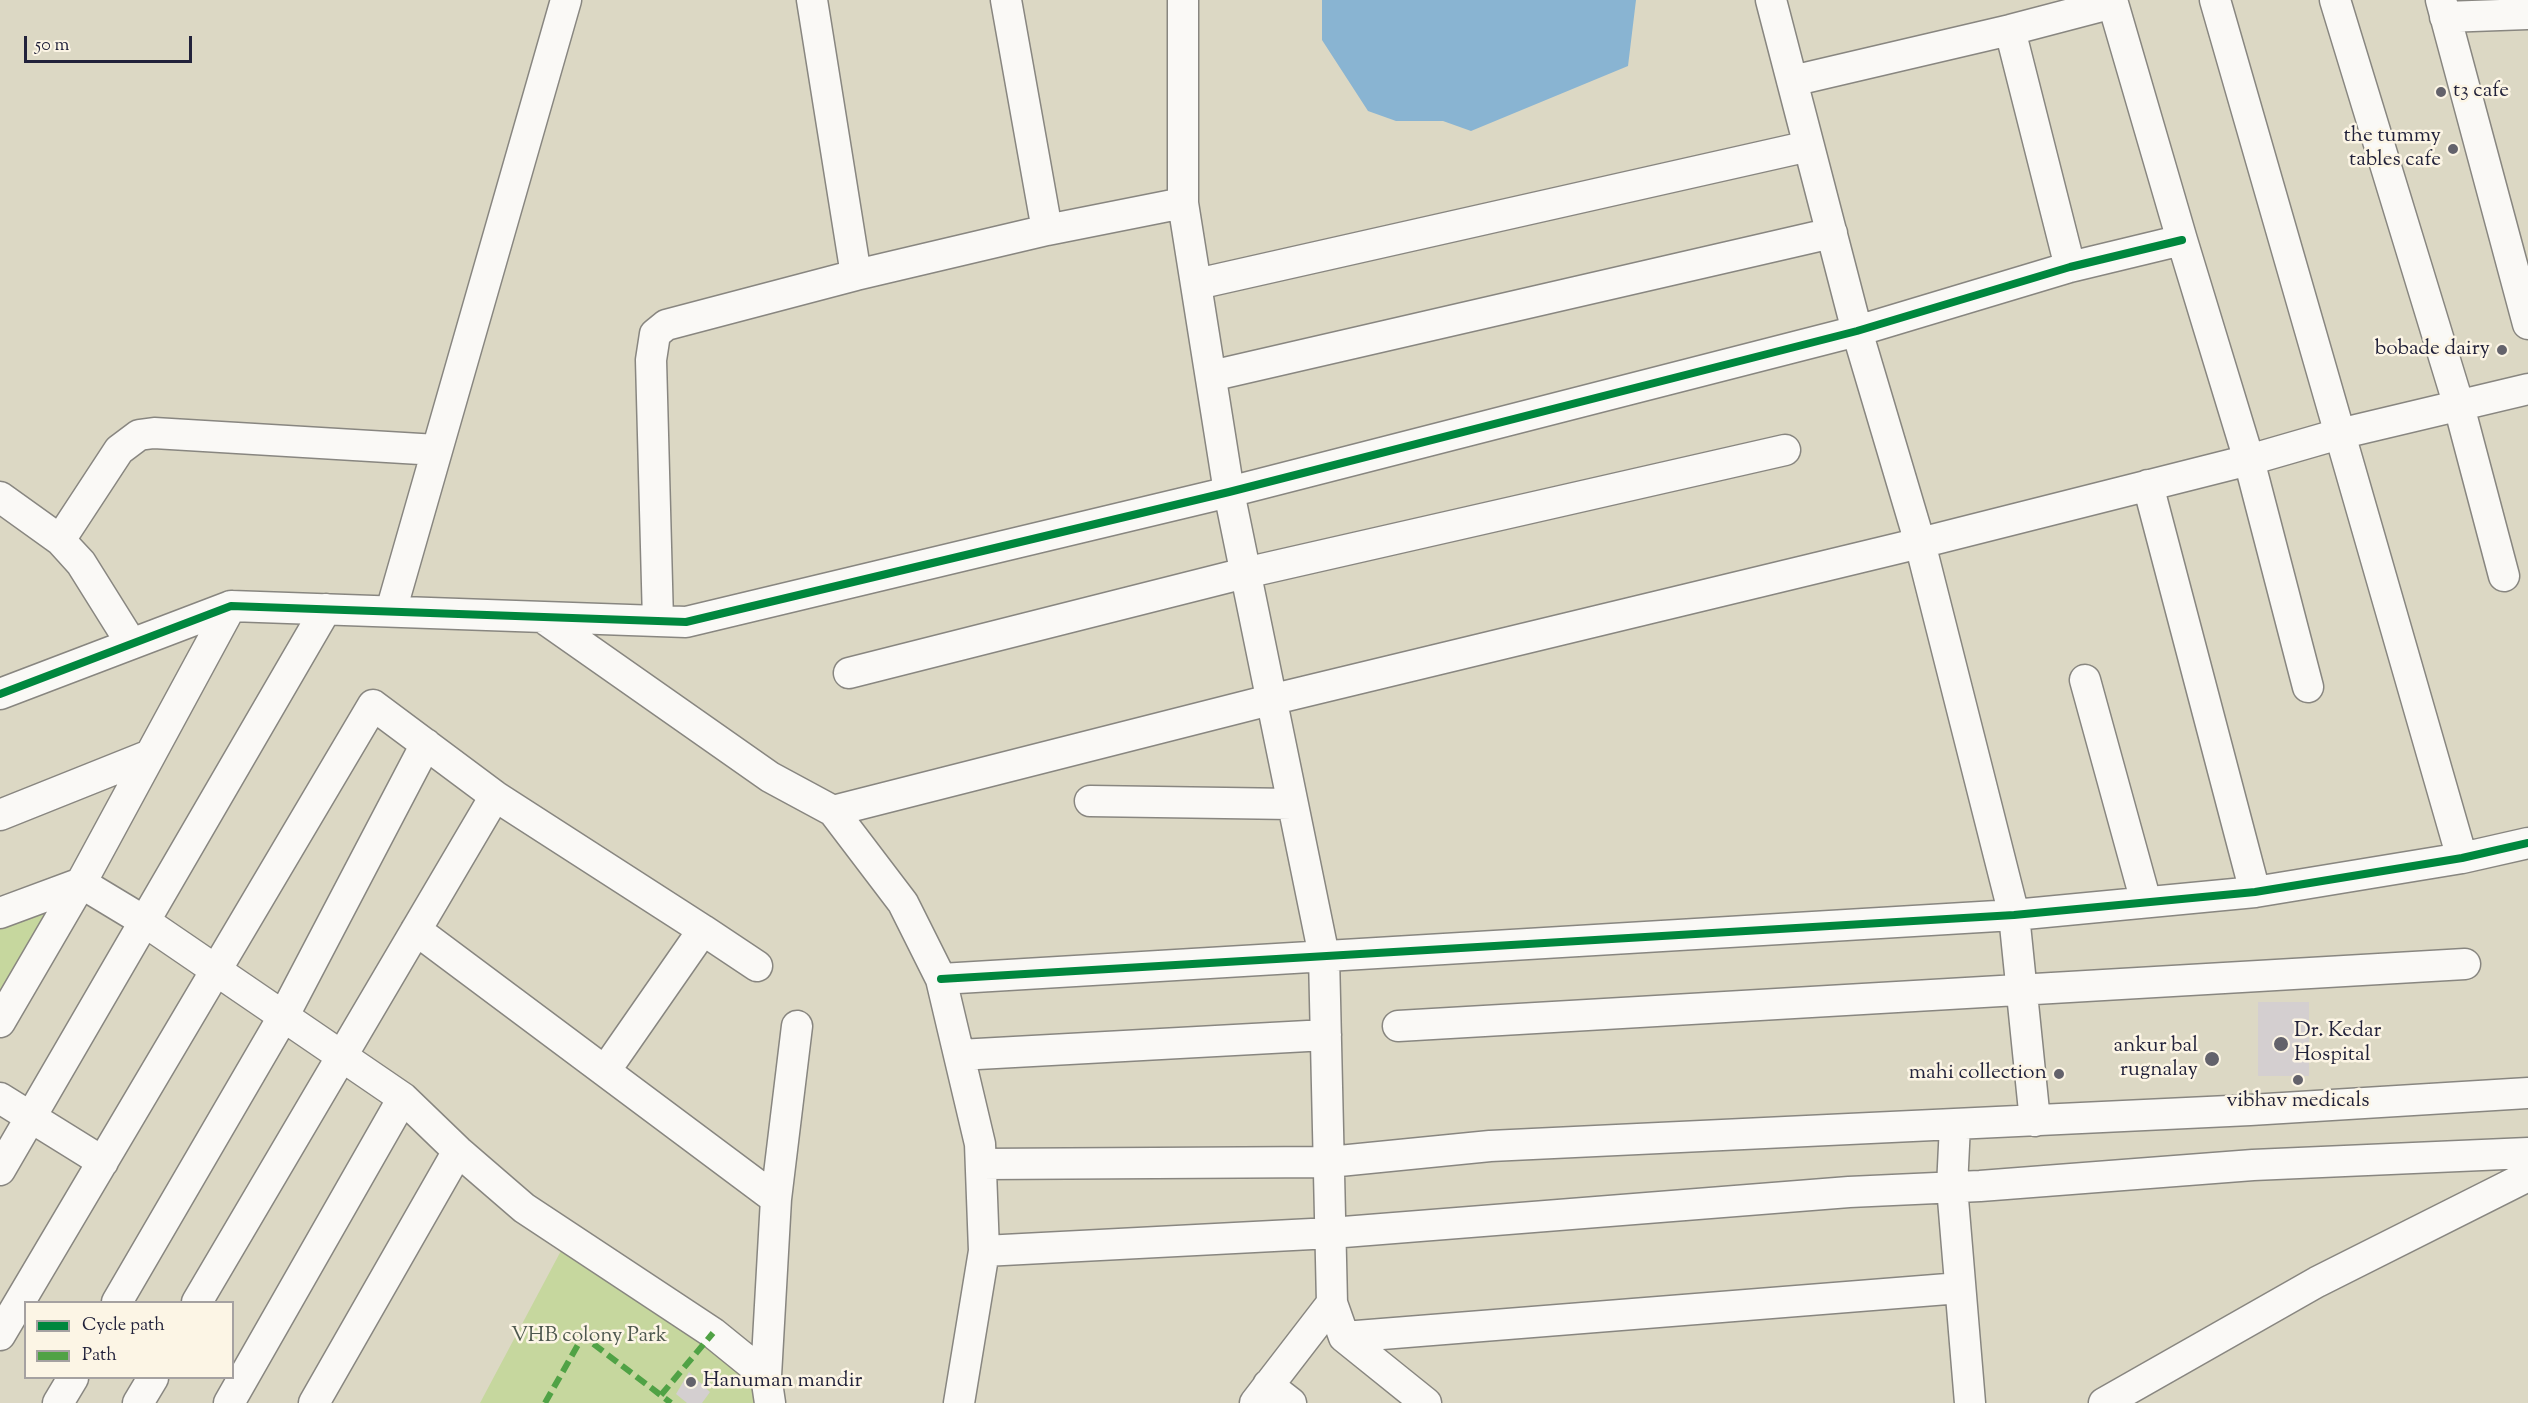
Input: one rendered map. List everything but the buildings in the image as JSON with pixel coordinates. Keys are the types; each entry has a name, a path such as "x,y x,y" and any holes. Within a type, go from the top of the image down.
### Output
{"street":[{"path":"391,611 566,0"},
{"path":"812,0 856,275"},
{"path":"1006,0 1047,230"},
{"path":"1183,0 1183,203 1229,492 1324,956 1332,1303 1344,1337 1426,1403"},
{"path":"1771,0 1857,331 1920,543 2014,915 2035,1121"},
{"path":"2215,0 2462,858"},
{"path":"2335,0 2459,406 2504,576"},
{"path":"1792,81 2010,30 2037,11 2113,2 2249,460 2308,687"},
{"path":"2528,14 2443,9 2520,266 2528,324"},
{"path":"2010,30 2070,267"},
{"path":"1197,284 1809,146"},
{"path":"658,621 651,360 655,334 666,325 856,275 1047,230 1183,203"},
{"path":"1211,376 1832,233"},
{"path":"0,694 231,606 686,622 1229,492 1857,331 2070,267 2182,240"},
{"path":"833,811 1270,700 1920,543 2249,460 2339,434 2528,389"},
{"path":"60,540 119,450 139,435 154,433 437,450"},
{"path":"849,673 1245,573 1785,450"},
{"path":"2148,485 2255,892"},
{"path":"0,497 60,540 81,563 130,643"},
{"path":"0,1022 81,883 231,606"},
{"path":"0,1170 326,609"},
{"path":"542,617 770,777 833,811 903,903 941,978 980,1144 984,1251 959,1403"},
{"path":"2085,680 2146,902"},
{"path":"0,1335 373,705 495,796 757,966"},
{"path":"118,1301 283,1017 426,744"},
{"path":"0,815 150,755"},
{"path":"198,1301 495,796"},
{"path":"1090,801 1292,804"},
{"path":"941,978 2014,915 2255,892 2462,858 2528,843"},
{"path":"81,883 144,921 341,1058 403,1098 458,1151 524,1208 712,1334 768,1390"},
{"path":"0,913 81,883"},
{"path":"416,930 776,1199"},
{"path":"605,1071 703,930"},
{"path":"1398,1026 2465,964"},
{"path":"768,1390 776,1199 797,1026"},
{"path":"959,1055 1326,1035"},
{"path":"981,1164 1329,1162 1490,1146 2035,1121 2528,1093"},
{"path":"0,1098 103,1162"},
{"path":"229,1403 403,1098"},
{"path":"1955,1125 1952,1187 1970,1403"},
{"path":"314,1403 458,1151"},
{"path":"984,1251 1331,1233 1848,1192 1952,1187 2253,1165 2528,1153"},
{"path":"2104,1403 2318,1282 2528,1176"},
{"path":"1344,1337 1960,1288"},
{"path":"1272,1397 1332,1303"},
{"path":"58,1403 72,1379"}],"green space":[{"path":"63,903 0,1008 0,922"},
{"name":"VHB colony Park","path":"563,1247 748,1362 756,1403 480,1403"}],"water":[{"path":"1322,0 1636,0 1628,66 1471,131 1443,121 1396,121 1368,111 1322,40"}],"marked path":[{"path":"661,1395 713,1333"},
{"path":"545,1403 583,1336 671,1403"}],"cycle path":[{"path":"0,694 231,606 686,622 1229,492 1857,331 2070,267 2182,240"},
{"path":"941,979 2014,915 2255,892 2462,858 2528,843"}],"place":[{"name":"t3 cafe","path":"2441,92"},
{"name":"the tummy tables cafe","path":"2453,149"},
{"name":"bobade dairy","path":"2502,350"},
{"name":"Dr. Kedar Hospital","path":"2281,1044"},
{"name":"ankur bal rugnalay","path":"2212,1059"},
{"name":"mahi collection","path":"2059,1074"},
{"name":"vibhav medicals","path":"2298,1080"},
{"name":"Hanuman mandir","path":"691,1382"}]}
